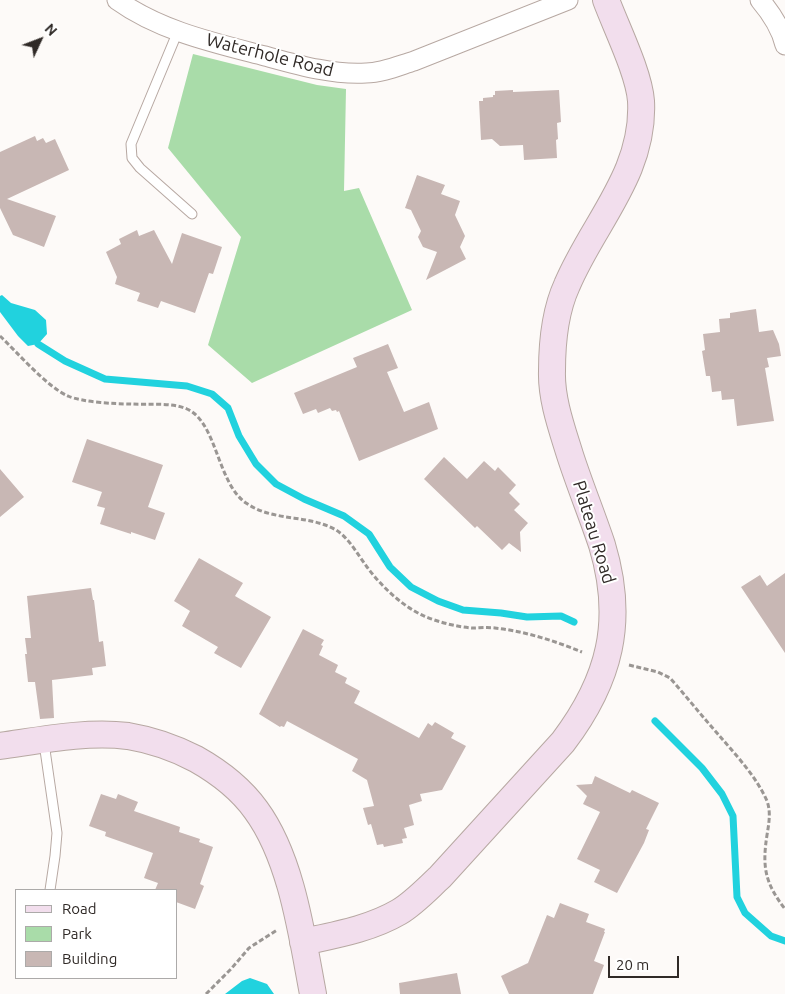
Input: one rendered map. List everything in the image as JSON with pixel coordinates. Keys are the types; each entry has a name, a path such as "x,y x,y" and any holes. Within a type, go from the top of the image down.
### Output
{"street":[{"name":"Waterhole Road","path":"117,0 126,7 160,24 228,47 314,69 366,73 390,69 414,61 568,0"},
{"name":"Plateau Road","path":"301,932 332,936 378,922 399,912 419,897 440,877 563,742 581,718 594,693 606,659 612,630 613,608 610,580 602,546 562,431 552,374 553,342 566,288 575,267 616,198 634,153 640,128 641,100 636,76 606,0"},
{"path":"760,0 778,25 785,45"},
{"path":"0,746 96,735 127,736 156,742 185,753 212,768 237,789 256,810 270,833 281,860 301,932 313,994"}],"lane":[{"path":"178,31 131,144 132,158 140,168 192,214"},
{"path":"43,740 56,833 50,889"}],"path":[{"path":"0,336 39,374 68,397 122,404 172,406 187,409 196,415 205,426 232,489 240,499 254,509 272,515 322,524 337,531 349,542 384,587 400,601 423,616 470,628 495,628 521,633 561,644 587,654"},
{"path":"625,664 642,667 670,678 734,752 756,782 767,802 770,817 764,851 765,873 772,889 785,909"},
{"path":"206,994 232,969 249,948 273,932 301,932"}],"green space":[{"path":"193,54 317,85 346,89 344,191 359,188 412,310 252,383 208,345 241,237 168,148"}],"water":[{"path":"2,295 11,303 35,310 46,320 47,334 38,344 28,346 0,312 0,296"},
{"path":"250,978 267,984 274,994 225,994 242,981"}],"building":[{"path":"513,90 513,92 559,90 561,122 557,123 557,158 524,160 523,145 500,146 492,139 481,140 479,101 483,101 483,98 493,97 495,91"},
{"path":"35,136 37,141 43,138 46,143 55,139 69,170 7,199 56,216 44,247 13,235 0,208 0,152"},
{"path":"417,175 445,185 441,194 460,201 455,215 465,236 460,247 466,259 426,280 437,252 423,247 418,237 421,231 411,210 405,208"},
{"path":"137,230 139,236 154,230 172,264 182,233 222,247 213,274 209,273 195,313 161,301 158,308 137,301 140,293 115,284 117,277 106,252 121,244 119,239"},
{"path":"756,309 759,332 773,330 779,344 781,356 767,358 769,367 765,368 774,421 737,426 734,399 722,400 721,391 712,392 710,376 706,376 702,351 705,350 703,334 720,332 719,319 730,318 730,313"},
{"path":"388,344 398,368 387,372 404,412 429,402 438,429 359,461 339,411 332,411 330,408 318,413 316,409 303,414 294,393 357,367 353,358"},
{"path":"87,439 163,465 148,507 165,513 155,540 100,524 105,508 97,506 102,492 72,482"},
{"path":"444,457 467,479 484,461 495,471 498,467 516,485 509,493 520,504 514,510 528,523 520,532 521,552 509,543 502,550 477,526 475,528 424,479"},
{"path":"0,469 24,497 0,517"},
{"path":"199,558 243,583 235,596 271,617 241,668 214,653 218,647 182,626 190,611 174,601"},
{"path":"785,573 785,653 741,587 760,575 767,586"},
{"path":"91,588 99,642 103,641 106,666 92,668 93,675 52,680 54,718 40,719 35,682 28,682 25,654 27,654 25,638 31,638 27,596"},
{"path":"303,629 324,640 319,655 338,665 335,672 347,678 345,683 360,691 354,703 419,738 428,723 432,726 435,722 454,733 451,738 466,746 442,790 420,794 422,801 409,805 414,825 404,828 407,838 402,839 403,843 384,847 383,844 377,845 371,824 368,825 363,808 374,806 367,780 352,771 358,759 287,721 284,727 280,727 259,714"},
{"path":"595,776 630,793 632,790 659,803 646,829 649,830 644,843 617,893 594,882 600,870 577,859 600,812 583,804 587,796 576,785 592,784"},
{"path":"101,794 116,799 118,794 138,802 134,811 180,827 179,832 200,839 199,842 213,847 200,884 204,886 195,909 178,903 178,889 155,889 158,883 144,878 153,853 105,836 106,832 89,826"},
{"path":"560,903 589,914 586,922 605,929 594,961 604,965 593,994 509,994 501,976 528,963 547,915 554,918"},
{"path":"457,973 461,994 400,994 399,983"}],"waterway":[{"path":"38,344 65,361 105,379 187,386 212,394 228,408 239,436 256,464 276,484 304,499 344,516 369,534 390,567 411,587 438,601 463,610 527,617 561,616 574,622"},
{"path":"655,721 702,768 722,794 733,816 737,897 745,913 771,936 785,941"}]}
